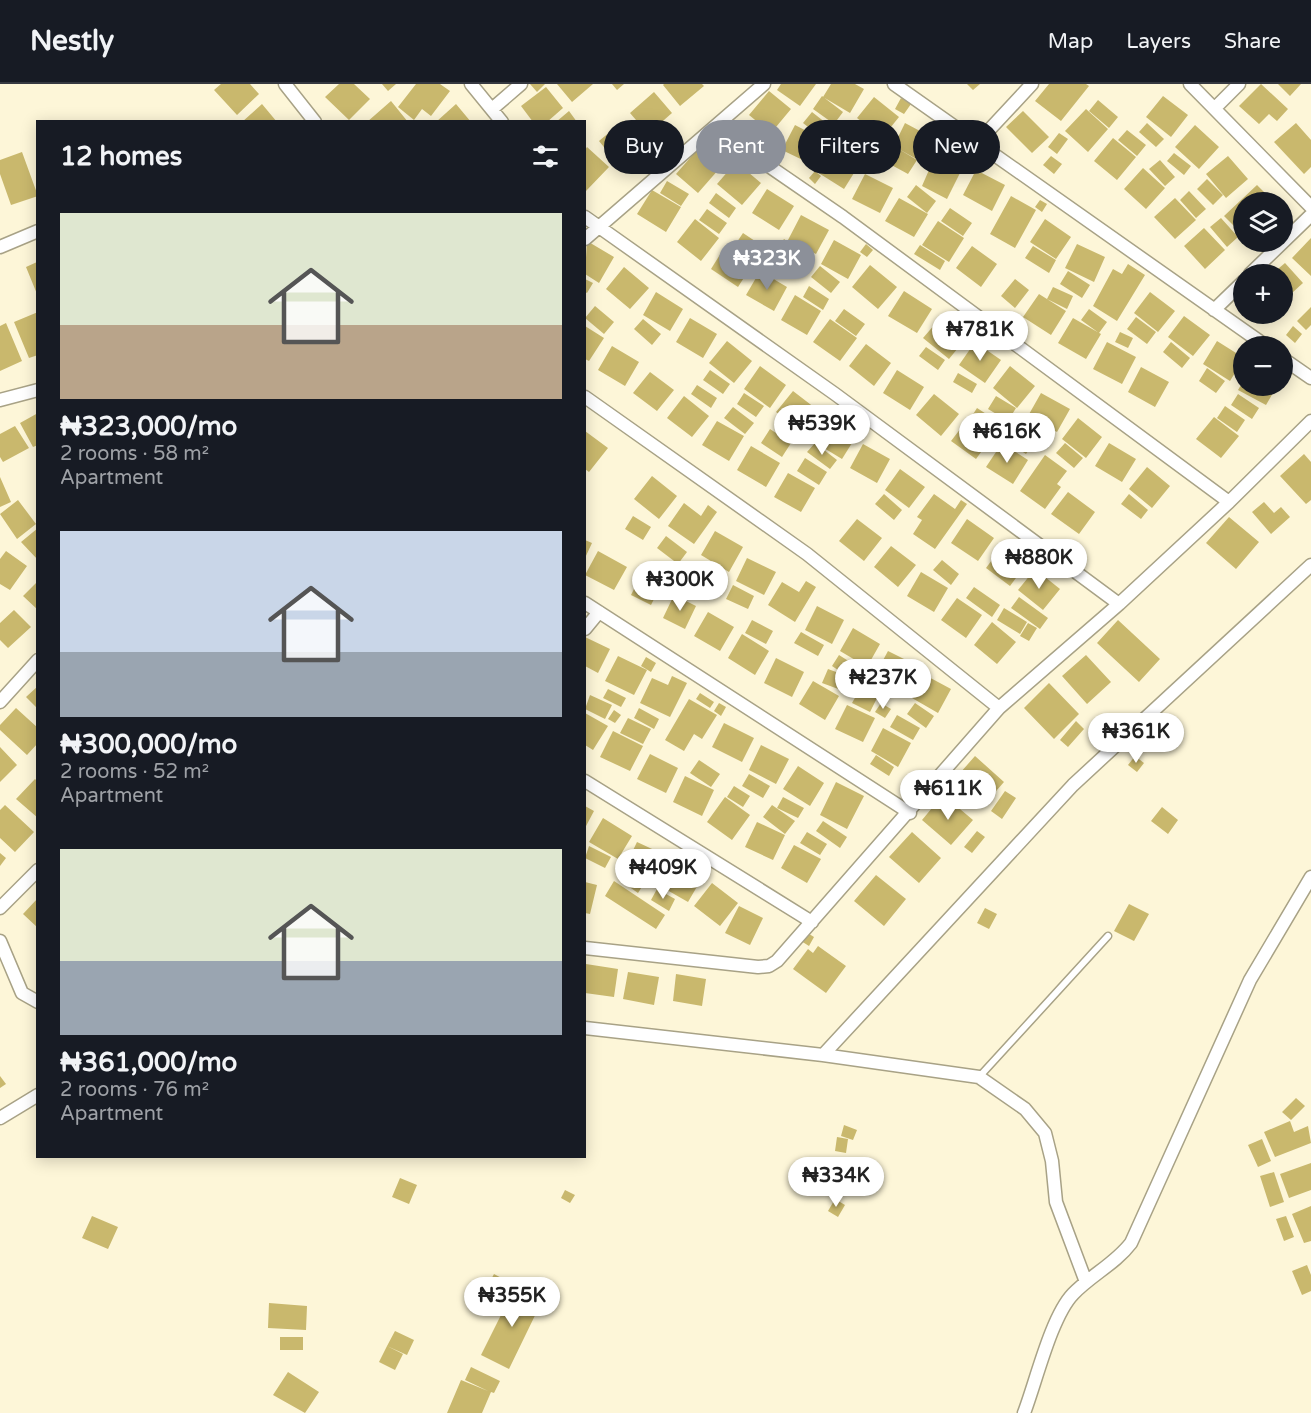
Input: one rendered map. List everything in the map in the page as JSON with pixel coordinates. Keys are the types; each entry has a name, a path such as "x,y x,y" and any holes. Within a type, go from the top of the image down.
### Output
{"street":[{"path":"285,84 313,120"},
{"path":"471,84 500,120"},
{"path":"492,109 521,84"},
{"path":"725,120 764,84"},
{"path":"894,84 945,120"},
{"path":"998,120 1032,84"},
{"path":"1190,84 1311,207"},
{"path":"1215,108 1239,84"},
{"path":"586,238 696,145"},
{"path":"1000,159 1252,336"},
{"path":"780,174 843,217 1229,502"},
{"path":"1260,264 1311,215"},
{"path":"586,218 835,394 1119,604"},
{"path":"0,247 36,232"},
{"path":"1214,310 1233,292"},
{"path":"1293,366 1311,378"},
{"path":"0,400 36,391"},
{"path":"586,398 807,554 999,708"},
{"path":"586,948 722,964 769,966 777,962 910,813 999,708 1119,604 1229,502 1311,421"},
{"path":"823,1055 1073,785 1311,565"},
{"path":"586,604 910,813"},
{"path":"586,628 599,612"},
{"path":"0,702 36,662"},
{"path":"586,782 812,922"},
{"path":"0,908 36,872"},
{"path":"1024,1413 1062,1307 1086,1282 1119,1259 1141,1226 1250,980 1311,877"},
{"path":"0,941 22,993 36,1001"},
{"path":"586,1028 823,1055 979,1077 1026,1110 1045,1133 1052,1161 1056,1202 1086,1282"},
{"path":"0,1118 36,1096"}],"lane":[{"path":"979,1077 1108,936"}],"building":[{"path":"221,84 250,84 259,94 237,115 214,90"},
{"path":"339,84 354,84 370,99 349,120 325,97"},
{"path":"382,84 396,84 388,91"},
{"path":"416,84 440,84 450,91 431,116 422,109 414,120 398,107"},
{"path":"530,84 545,84 537,92"},
{"path":"557,84 593,84 572,102"},
{"path":"612,84 624,84 617,90"},
{"path":"664,84 702,84 704,86 680,106"},
{"path":"781,84 816,84 800,106 777,90"},
{"path":"831,84 855,84 864,89 850,113 823,97"},
{"path":"967,84 980,84 973,90"},
{"path":"1049,84 1086,84 1089,86 1061,121 1035,101"},
{"path":"1261,84 1288,109 1277,121 1269,114 1259,124 1239,106"},
{"path":"1278,84 1301,84 1290,96"},
{"path":"546,87 563,108 549,120 532,120 521,106"},
{"path":"769,91 791,109 782,120 755,120 749,115"},
{"path":"654,92 672,113 664,120 636,120 630,113"},
{"path":"822,96 843,112 837,120 828,120 813,109"},
{"path":"1163,96 1188,115 1171,137 1146,117"},
{"path":"874,97 899,117 897,120 860,120 857,118"},
{"path":"901,98 911,104 904,114 895,109"},
{"path":"1098,100 1118,117 1109,128 1089,111"},
{"path":"391,101 406,120 369,120"},
{"path":"262,104 275,120 244,120"},
{"path":"456,104 469,120 438,120"},
{"path":"1086,109 1108,129 1088,152 1065,131"},
{"path":"569,111 576,120 558,120"},
{"path":"1023,111 1049,137 1032,153 1006,127"},
{"path":"812,112 822,120 805,120"},
{"path":"905,123 913,127 913,157 901,150 901,131"},
{"path":"1147,123 1164,139 1156,147 1139,132"},
{"path":"1296,123 1311,140 1311,167 1304,174 1274,142"},
{"path":"795,125 798,127 798,158 786,152 786,142"},
{"path":"1195,125 1219,147 1199,169 1175,147"},
{"path":"1127,130 1146,145 1137,156 1118,140"},
{"path":"1059,133 1068,139 1057,154 1048,147"},
{"path":"604,137 604,147 599,141"},
{"path":"1113,138 1136,157 1117,180 1094,161"},
{"path":"587,147 604,162 604,172 586,191"},
{"path":"901,150 913,158 913,166 908,174 901,170"},
{"path":"696,151 696,174 715,174 698,193 676,174 684,174 684,165"},
{"path":"22,152 36,190 36,197 11,205 0,174 0,160"},
{"path":"1174,153 1191,166 1184,175 1167,161"},
{"path":"1051,156 1062,164 1054,174 1043,165"},
{"path":"1228,156 1248,179 1226,198 1206,174"},
{"path":"1160,160 1175,177 1165,186 1149,169"},
{"path":"1143,168 1165,188 1146,209 1124,189"},
{"path":"726,174 750,174 761,183 742,205 717,184"},
{"path":"812,174 821,176 815,184 809,178"},
{"path":"820,174 853,174 844,189"},
{"path":"865,174 893,188 880,213 852,199"},
{"path":"927,174 960,174 947,199 922,186"},
{"path":"974,174 984,174 1005,185 992,211 963,195"},
{"path":"1207,179 1223,195 1213,205 1197,189"},
{"path":"667,181 689,194 681,206 660,193"},
{"path":"916,185 936,201 927,213 907,197"},
{"path":"1257,185 1264,192 1250,192"},
{"path":"767,189 794,206 779,230 752,213"},
{"path":"652,190 681,207 666,232 637,214"},
{"path":"1189,191 1206,209 1196,218 1180,200"},
{"path":"716,193 736,208 729,218 709,203"},
{"path":"1011,196 1036,210 1015,248 990,234"},
{"path":"899,198 928,214 914,237 885,221"},
{"path":"1175,198 1196,220 1175,239 1154,217"},
{"path":"1040,200 1047,204 1042,212 1035,207"},
{"path":"950,208 972,223 963,236 941,221"},
{"path":"1233,208 1233,225 1224,216"},
{"path":"707,209 727,223 719,234 699,220"},
{"path":"801,215 829,230 816,254 788,240"},
{"path":"1221,218 1233,231 1233,242 1227,247 1210,227"},
{"path":"695,219 719,238 701,261 677,242"},
{"path":"1045,219 1071,237 1056,259 1030,242"},
{"path":"938,221 964,238 949,262 922,245"},
{"path":"1204,228 1225,250 1205,269 1184,246"},
{"path":"743,233 764,247 756,259 735,245"},
{"path":"1311,238 1311,276 1292,258"},
{"path":"784,239 811,258 800,273 774,254"},
{"path":"834,240 861,255 848,279 821,264"},
{"path":"587,241 614,257 599,283 586,275"},
{"path":"866,244 873,250 867,257 860,252"},
{"path":"1077,244 1105,257 1094,282 1065,268"},
{"path":"726,245 754,262 738,287 711,269"},
{"path":"920,245 945,261 940,270 914,254"},
{"path":"972,246 997,264 981,287 956,268"},
{"path":"1033,246 1056,260 1049,273 1025,258"},
{"path":"36,262 36,292 26,267"},
{"path":"1128,264 1145,275 1117,321 1093,306 1113,269 1122,274"},
{"path":"870,265 897,287 878,309 852,287"},
{"path":"820,266 840,282 831,293 811,277"},
{"path":"624,267 649,288 630,309 606,289"},
{"path":"760,271 787,287 774,311 746,295"},
{"path":"1068,271 1090,285 1082,298 1060,284"},
{"path":"1293,272 1303,283 1293,292"},
{"path":"1015,279 1029,290 1015,308 1001,296"},
{"path":"586,280 593,283 586,292"},
{"path":"809,286 829,299 823,310 803,297"},
{"path":"1053,287 1073,296 1067,309 1047,299"},
{"path":"904,291 932,309 917,333 888,316"},
{"path":"656,292 683,309 670,331 643,315"},
{"path":"1150,292 1175,311 1158,332 1134,313"},
{"path":"1039,294 1066,311 1051,335 1023,317"},
{"path":"795,295 821,311 807,335 781,320"},
{"path":"595,306 614,322 604,334 586,317"},
{"path":"1311,307 1311,325 1306,330 1297,321"},
{"path":"844,309 865,324 856,336 835,321"},
{"path":"1089,309 1107,322 1099,333 1081,320"},
{"path":"36,313 36,356 29,358 14,322"},
{"path":"942,316 967,337 949,359 923,338"},
{"path":"1184,316 1210,335 1193,356 1168,337"},
{"path":"1136,317 1156,332 1147,344 1127,329"},
{"path":"690,318 717,334 703,358 676,342"},
{"path":"1073,318 1101,334 1086,359 1058,343"},
{"path":"643,319 661,334 652,345 634,329"},
{"path":"830,319 857,338 840,361 813,342"},
{"path":"6,323 22,361 0,371 0,326"},
{"path":"1293,326 1302,334 1295,343 1293,336 1286,335"},
{"path":"586,327 604,338 589,361 586,360"},
{"path":"1120,332 1133,338 1128,348 1115,342"},
{"path":"727,341 752,361 734,383 709,363"},
{"path":"1217,341 1233,351 1233,376 1230,381 1203,364"},
{"path":"975,342 1001,360 985,383 959,365"},
{"path":"1107,342 1136,357 1122,384 1093,369"},
{"path":"1171,342 1190,358 1182,368 1163,352"},
{"path":"866,344 891,363 874,386 849,366"},
{"path":"612,346 639,362 625,386 598,370"},
{"path":"926,347 945,360 938,370 919,356"},
{"path":"760,366 786,385 770,408 744,389"},
{"path":"1010,366 1035,386 1017,408 993,388"},
{"path":"1141,367 1169,382 1155,407 1128,392"},
{"path":"1207,368 1225,381 1216,393 1199,381"},
{"path":"710,370 730,384 723,394 703,380"},
{"path":"897,370 924,387 910,410 883,393"},
{"path":"650,372 674,390 657,411 633,393"},
{"path":"958,373 977,384 972,393 953,382"},
{"path":"697,385 717,398 711,408 691,394"},
{"path":"793,391 819,411 802,432 776,412"},
{"path":"744,393 764,406 756,417 737,404"},
{"path":"1041,393 1070,409 1057,432 1028,416"},
{"path":"934,394 959,414 941,436 916,415"},
{"path":"684,396 709,416 692,437 667,418"},
{"path":"996,396 1016,408 1008,421 988,409"},
{"path":"1237,396 1241,396 1259,408 1252,419 1231,405"},
{"path":"1249,396 1271,396 1266,405"},
{"path":"1225,406 1245,420 1237,432 1217,418"},
{"path":"733,407 754,423 745,434 724,418"},
{"path":"977,408 994,419 988,430 970,419"},
{"path":"36,414 36,446 33,447 20,423"},
{"path":"1214,417 1239,436 1221,458 1196,439"},
{"path":"828,418 857,435 842,459 814,442"},
{"path":"1078,418 1102,437 1086,458 1062,439"},
{"path":"968,419 992,437 976,459 951,441"},
{"path":"717,421 744,436 729,461 702,445"},
{"path":"15,426 29,448 3,462 0,457 0,434"},
{"path":"770,429 791,443 782,457 761,443"},
{"path":"586,432 608,448 589,472 586,470"},
{"path":"1016,432 1033,444 1026,454 1009,443"},
{"path":"815,443 837,460 830,469 807,452"},
{"path":"1002,443 1028,460 1013,484 986,467"},
{"path":"1065,443 1083,458 1074,468 1056,453"},
{"path":"1109,443 1136,459 1122,482 1095,466"},
{"path":"863,444 890,459 877,483 850,468"},
{"path":"751,446 780,463 766,487 737,470"},
{"path":"1304,454 1311,462 1311,500 1306,504 1280,476"},
{"path":"1045,455 1067,471 1057,484 1061,487 1045,509 1020,491"},
{"path":"805,458 827,472 819,485 797,471"},
{"path":"1147,467 1170,486 1152,508 1129,489"},
{"path":"900,469 925,487 909,508 885,490"},
{"path":"788,473 815,488 801,512 774,497"},
{"path":"652,476 677,496 659,519 634,499"},
{"path":"0,477 11,502 0,507"},
{"path":"1068,492 1095,512 1079,534 1051,514"},
{"path":"884,494 902,510 894,520 875,504"},
{"path":"934,494 955,509 961,500 967,504 935,549 913,534 922,520 917,517"},
{"path":"1129,494 1148,510 1141,519 1121,504"},
{"path":"18,500 36,524 17,539 0,514"},
{"path":"1264,502 1274,513 1281,507 1290,517 1271,534 1252,512"},
{"path":"684,503 701,516 708,505 717,512 694,544 668,526"},
{"path":"633,516 651,527 643,540 625,529"},
{"path":"1229,517 1259,542 1236,569 1206,543"},
{"path":"857,519 882,538 864,561 839,541"},
{"path":"967,519 994,538 978,561 951,543"},
{"path":"36,530 36,558 21,542"},
{"path":"715,531 743,547 729,572 701,555"},
{"path":"666,536 687,552 678,564 657,548"},
{"path":"586,540 592,543 586,556"},
{"path":"1003,545 1027,563 1010,586 986,568"},
{"path":"891,546 916,565 898,587 874,567"},
{"path":"6,551 27,566 10,590 0,584 0,559"},
{"path":"598,551 627,567 614,590 586,576"},
{"path":"747,558 776,572 764,595 736,581"},
{"path":"942,560 959,574 951,585 933,570"},
{"path":"701,564 719,576 712,586 694,574"},
{"path":"1035,569 1060,589 1043,610 1018,590"},
{"path":"921,572 948,588 934,612 907,596"},
{"path":"640,577 660,587 651,605 631,595"},
{"path":"806,581 816,587 795,622 768,605 782,582 799,592"},
{"path":"36,583 36,608 23,596"},
{"path":"733,585 754,596 748,609 726,599"},
{"path":"974,587 1000,605 992,617 966,598"},
{"path":"674,595 696,606 685,629 663,618"},
{"path":"1019,597 1048,618 1040,629 1011,608"},
{"path":"957,598 982,615 966,638 941,620"},
{"path":"817,606 844,620 832,644 805,630"},
{"path":"1004,608 1027,622 1020,634 997,620"},
{"path":"14,610 31,627 8,648 0,640 0,623"},
{"path":"708,612 734,627 720,651 694,636"},
{"path":"752,620 773,631 766,644 745,633"},
{"path":"1118,620 1160,659 1139,682 1097,643"},
{"path":"992,622 1016,642 997,664 974,645"},
{"path":"1028,623 1037,628 1029,641 1020,636"},
{"path":"853,628 880,644 867,667 840,651"},
{"path":"801,632 824,645 818,656 794,643"},
{"path":"742,634 769,651 755,675 728,658"},
{"path":"586,637 610,649 598,673 586,667"},
{"path":"888,651 916,665 903,691 874,677"},
{"path":"839,655 861,669 853,680 832,666"},
{"path":"1086,655 1111,682 1087,704 1062,676"},
{"path":"618,656 647,670 634,695 605,681"},
{"path":"646,657 656,663 651,672 641,666"},
{"path":"776,658 804,672 792,697 764,683"},
{"path":"828,669 847,676 841,690 822,683"},
{"path":"925,675 951,689 938,713 912,698"},
{"path":"672,676 687,683 670,717 640,703 652,678 668,685"},
{"path":"813,681 839,696 825,720 799,704"},
{"path":"1049,683 1079,714 1054,739 1024,708"},
{"path":"36,688 36,707 26,697"},
{"path":"608,689 626,698 621,707 603,698"},
{"path":"860,689 877,698 870,712 852,703"},
{"path":"700,693 714,702 710,708 696,699"},
{"path":"590,695 612,705 605,719 586,710"},
{"path":"689,699 717,715 702,739 694,734 684,751 665,740"},
{"path":"719,703 726,707 721,716 714,711"},
{"path":"881,703 891,709 885,718 875,712"},
{"path":"915,703 934,716 926,728 907,714"},
{"path":"847,705 875,718 863,742 835,729"},
{"path":"16,708 36,726 36,745 27,755 0,730 0,725"},
{"path":"639,708 659,719 654,729 634,718"},
{"path":"614,710 621,715 615,723 608,719"},
{"path":"586,714 608,726 593,750 586,746"},
{"path":"897,715 920,728 913,740 890,727"},
{"path":"628,718 651,729 643,744 620,733"},
{"path":"1076,721 1084,729 1068,747 1060,740"},
{"path":"724,723 754,738 742,762 712,747"},
{"path":"883,728 911,743 898,767 871,751"},
{"path":"613,731 643,746 630,771 600,757"},
{"path":"761,745 789,759 776,784 749,770"},
{"path":"0,747 17,765 0,782"},
{"path":"650,754 678,768 666,793 637,779"},
{"path":"876,755 894,767 889,776 870,764"},
{"path":"975,756 1004,782 982,807 953,781"},
{"path":"1135,756 1144,763 1137,772 1128,765"},
{"path":"699,760 720,774 711,787 690,773"},
{"path":"798,766 824,783 810,806 783,789"},
{"path":"749,774 770,786 763,798 742,786"},
{"path":"685,776 714,790 702,816 673,802"},
{"path":"35,779 36,780 36,816 16,799"},
{"path":"836,782 864,796 847,829 820,815"},
{"path":"734,786 750,796 743,807 727,797"},
{"path":"1005,791 1016,798 1002,819 991,811"},
{"path":"725,797 750,815 732,840 707,822"},
{"path":"783,797 804,808 798,818 777,808"},
{"path":"948,799 973,820 951,845 922,820 937,802 941,806"},
{"path":"5,805 34,832 15,852 0,838 0,810"},
{"path":"772,805 795,821 785,834 763,817"},
{"path":"586,807 594,811 586,826"},
{"path":"1162,807 1178,820 1168,834 1151,821"},
{"path":"603,818 632,836 618,859 589,842"},
{"path":"823,821 847,837 840,848 816,831"},
{"path":"757,822 785,835 773,860 745,847"},
{"path":"977,831 985,837 972,853 964,847"},
{"path":"807,832 827,844 820,855 800,843"},
{"path":"912,832 941,858 919,883 889,857"},
{"path":"637,842 665,855 653,880 625,867"},
{"path":"794,845 821,859 807,883 781,868"},
{"path":"589,846 611,857 605,868 586,858"},
{"path":"0,853 6,858 0,866"},
{"path":"673,862 702,878 688,902 660,886"},
{"path":"626,868 645,882 638,893 618,879"},
{"path":"876,875 906,899 884,926 854,901"},
{"path":"614,881 665,915 656,929 605,896"},
{"path":"586,882 597,885 590,914 586,913"},
{"path":"712,883 738,903 720,926 694,906"},
{"path":"657,889 675,899 669,911 651,900"},
{"path":"36,900 36,926 23,914"},
{"path":"1129,904 1149,914 1134,941 1114,931"},
{"path":"739,906 763,918 750,945 725,933"},
{"path":"985,908 997,914 989,929 977,923"},
{"path":"806,932 814,937 809,946 801,941"},
{"path":"818,946 846,966 826,993 793,969 808,949 813,953"},
{"path":"586,964 618,969 614,997 586,993"},
{"path":"628,972 659,977 654,1005 623,999"},
{"path":"676,974 706,979 702,1006 673,1001"},
{"path":"0,1076 6,1084 0,1088"},
{"path":"1296,1098 1305,1106 1291,1120 1282,1112"},
{"path":"1290,1121 1294,1132 1308,1126 1311,1143 1275,1157 1264,1132"},
{"path":"844,1125 857,1130 853,1140 841,1136"},
{"path":"837,1137 848,1139 846,1153 835,1151"},
{"path":"1262,1139 1271,1161 1258,1167 1248,1145"},
{"path":"1311,1163 1311,1190 1289,1198 1280,1174"},
{"path":"1274,1172 1284,1202 1270,1207 1260,1176"},
{"path":"400,1178 417,1185 409,1204 392,1197"},
{"path":"565,1190 575,1195 570,1203 561,1198"},
{"path":"835,1199 845,1205 838,1217 828,1211"},
{"path":"1311,1206 1311,1241 1304,1243 1292,1214"},
{"path":"92,1216 118,1227 108,1249 82,1238"},
{"path":"1286,1216 1294,1237 1284,1241 1276,1219"},
{"path":"1307,1265 1311,1275 1311,1291 1302,1295 1292,1271"},
{"path":"494,1274 513,1284 506,1297 487,1287"},
{"path":"515,1287 542,1301 509,1369 481,1355"},
{"path":"269,1303 307,1306 306,1330 268,1328"},
{"path":"395,1331 414,1340 407,1355 387,1346"},
{"path":"280,1337 303,1337 303,1350 280,1350"},
{"path":"387,1346 403,1354 395,1370 379,1362"},
{"path":"471,1367 500,1381 494,1393 491,1392 482,1413 447,1413 461,1380 488,1391 465,1380"},
{"path":"288,1372 319,1392 305,1413 273,1395"}]}
